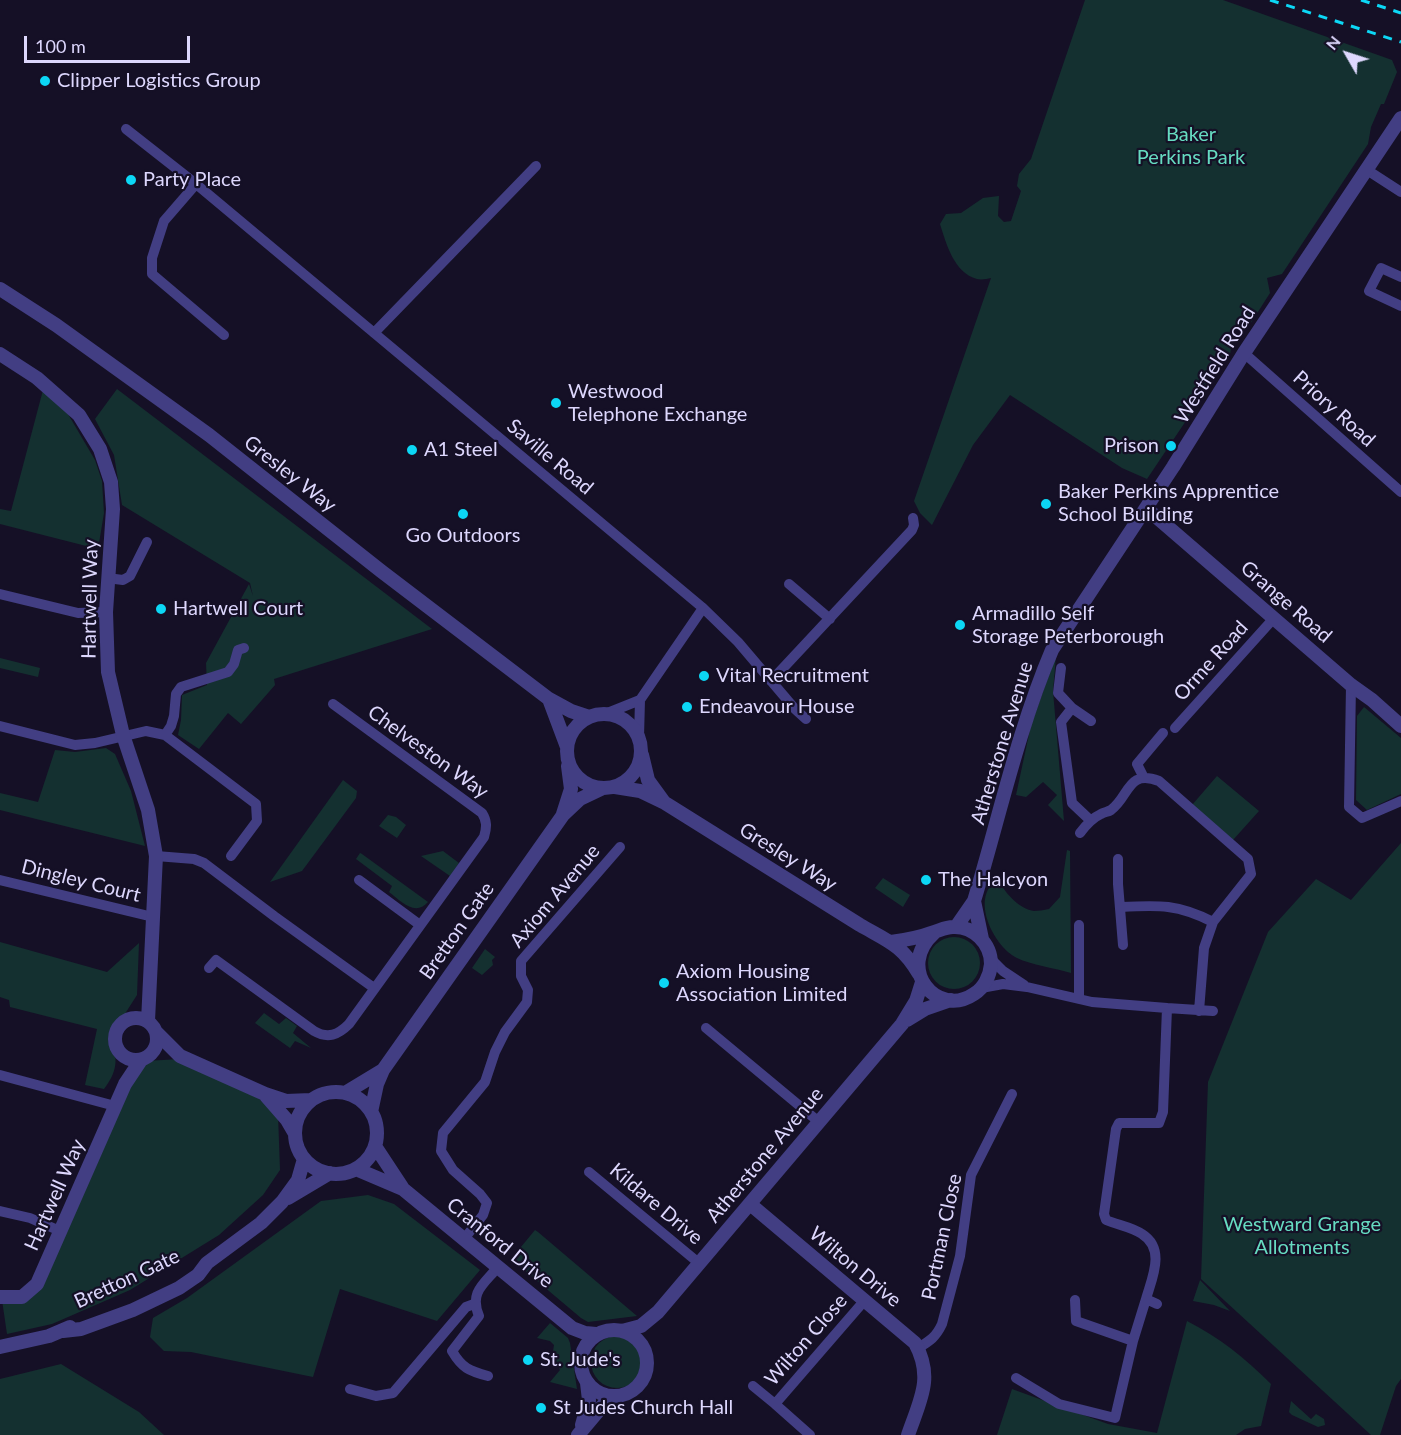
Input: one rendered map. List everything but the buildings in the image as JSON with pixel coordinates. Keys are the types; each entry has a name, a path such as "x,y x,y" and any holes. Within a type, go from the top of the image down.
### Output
{"street":[{"name":"Westfield Road","path":"1062,634 1244,353 1401,118"},
{"name":"Saville Road","path":"126,129 196,184 703,608 738,642 806,719"},
{"path":"374,333 536,166"},
{"path":"1367,170 1401,192"},
{"path":"196,184 164,221 152,258 152,274 224,335"},
{"path":"1401,278 1381,268 1369,291 1401,306"},
{"name":"Gresley Way","path":"0,288 56,325 209,435 381,571 549,699 571,711 589,717"},
{"name":"Priory Road","path":"1244,353 1401,492"},
{"name":"Hartwell Way","path":"0,354 37,378 79,415 100,449 111,482 113,509 106,612 108,672 123,735 148,810 156,856 148,1021"},
{"name":"Grange Road","path":"1146,507 1401,726"},
{"path":"771,681 912,530 913,518"},
{"path":"107,578 123,580 130,576 147,542"},
{"path":"789,584 830,619"},
{"path":"0,594 78,613 106,612"},
{"path":"640,700 639,737 642,753 634,774 626,782 608,788 590,787 581,781 568,764 567,747 570,734 578,724 589,717 604,714 640,700 703,608"},
{"name":"Orme Road","path":"1175,728 1274,618"},
{"name":"Atherstone Avenue","path":"956,927 974,901 1040,678 1062,634"},
{"path":"165,735 171,726 176,694 181,687 228,672 234,664 238,649"},
{"path":"1061,668 1058,693 1072,708 1091,721"},
{"path":"1351,685 1349,807 1362,818 1401,801"},
{"path":"549,699 567,747"},
{"name":"Chelveston Way","path":"210,968 216,960 314,1031 321,1035 337,1034 349,1024 480,843 487,829 486,820 473,806 333,704"},
{"path":"1072,708 1061,723 1072,803 1090,820"},
{"path":"604,714 615,715 625,720 639,737"},
{"path":"0,726 75,746 146,731 165,735 256,804 257,821 231,856"},
{"path":"1144,778 1137,764 1163,733"},
{"name":"Gresley Way","path":"642,753 648,780 665,803"},
{"name":"Bretton Gate","path":"563,815 571,789 568,764"},
{"path":"1080,833 1090,820 1111,810 1130,784 1139,778 1150,778 1159,781 1248,858 1251,874 1213,922 1204,948 1199,1011"},
{"name":"Gresley Way","path":"608,788 640,791 665,803 891,942 909,957 921,978"},
{"name":"Bretton Gate","path":"371,1112 377,1084 383,1070 563,815 580,799 608,788"},
{"name":"Axiom Avenue","path":"464,1239 483,1215 487,1203 453,1170 441,1151 443,1133 485,1082 495,1052 505,1032 527,1002 528,990 521,976 521,961 620,847"},
{"path":"156,856 186,858 204,863 375,988"},
{"path":"1118,859 1124,945"},
{"name":"Dingley Court","path":"0,880 153,917"},
{"path":"358,880 420,925"},
{"name":"Atherstone Avenue","path":"974,901 982,939"},
{"path":"1121,907 1179,908 1213,922"},
{"path":"1079,925 1079,999"},
{"path":"991,959 987,979 981,988 973,995 951,1000 930,991 921,978 917,963 925,941 933,933 940,929 956,927 973,932 982,939 991,959 1003,971 1027,987"},
{"path":"891,942 933,933"},
{"name":"Atherstone Avenue","path":"622,1331 641,1326 658,1312 700,1264 902,1024 916,1001 921,978"},
{"path":"981,988 1003,984 1128,1006 1213,1011"},
{"path":"148,993 127,1019 120,1024 115,1036 117,1048 126,1058 180,1056"},
{"name":"Atherstone Avenue","path":"902,1024 925,1009 951,1000"},
{"path":"1016,1378 1059,1404 1120,1419 1133,1341 1152,1301 1157,1258 1154,1245 1143,1234 1106,1220 1104,1214 1116,1130 1119,1123 1159,1122 1163,1112 1167,1008"},
{"path":"127,1019 141,1018 148,1021 180,1056 265,1094 286,1101 311,1100"},
{"path":"706,1028 819,1122"},
{"path":"144,1058 156,1046 157,1033"},
{"path":"120,1053 125,1084"},
{"name":"Hartwell Way","path":"0,1297 22,1297 37,1284 125,1084 144,1058"},
{"name":"Bretton Gate","path":"345,1093 383,1070"},
{"path":"0,1075 115,1106"},
{"path":"265,1094 282,1112 294,1132 298,1149 304,1159 314,1168 330,1173 347,1172 356,1168 370,1155 377,1135 376,1123 364,1103 345,1093 333,1092 322,1094 311,1100 299,1116 294,1132"},
{"name":"Portman Close","path":"918,1348 931,1341 938,1334 942,1324 960,1256 971,1174 1012,1094"},
{"name":"Cranford Drive","path":"375,1146 403,1188 572,1328 596,1334"},
{"name":"Bretton Gate","path":"0,1347 49,1336 63,1330 81,1329 133,1310 179,1288 198,1275 207,1263 261,1223 282,1202 298,1180 304,1159"},
{"name":"Cranford Drive","path":"356,1168 403,1188"},
{"name":"Kildare Drive","path":"589,1172 700,1264"},
{"name":"Bretton Gate","path":"282,1202 330,1173"},
{"name":"Wilton Drive","path":"750,1204 915,1343 925,1367 924,1383 908,1435"},
{"path":"0,1211 30,1218 60,1231"},
{"path":"488,1376 473,1372 460,1364 452,1351 479,1316 474,1304 476,1293 498,1267"},
{"name":"Wilton Close","path":"775,1404 864,1300"},
{"path":"1075,1300 1072,1325 1133,1341"},
{"path":"350,1389 376,1396 393,1393 466,1307 474,1304"},
{"name":"Atherstone Avenue","path":"645,1348 658,1312"},
{"path":"572,1328 580,1344 581,1370 587,1383 589,1400 579,1432"},
{"path":"581,1361 587,1343 596,1334 611,1329 628,1332 638,1338 645,1348 648,1367 645,1377 631,1392 610,1397 594,1390 587,1383"},
{"name":"Wilton Close","path":"753,1386 810,1435"},
{"path":"579,1432 610,1397"}],"green space":[{"name":"Baker Perkins Park","path":"1085,0 1223,0 1392,60 1397,72 1384,104 1381,104 1371,127 1368,144 1282,274 1267,278 1270,293 1247,329 1234,328 1230,355 1147,479 1122,468 1010,395 973,445 932,525 920,513 914,501 991,278 977,279 962,271 952,256 940,224 946,214 961,213 983,198 999,196 998,216 1004,222 1011,221 1021,191 1017,186 1019,174 1031,159"},
{"path":"117,389 432,629 274,679 275,685 241,724 228,713 199,749 178,735 182,695 207,685 206,663 249,584 253,596 250,583 122,505 114,455 95,419"},
{"path":"43,390 68,414 95,460 102,481 104,513 98,549 0,524 0,509 11,511"},
{"path":"1056,656 1053,691 1064,821 1048,805 1057,795 1043,782 1026,797 1016,795 1031,725"},
{"path":"0,658 40,668 38,677 0,668"},
{"path":"1364,707 1401,738 1401,794 1367,810 1356,800 1357,716"},
{"path":"106,748 115,754 131,791 145,846 0,810 0,793 38,802 55,750 75,752"},
{"path":"1217,776 1259,811 1233,840 1192,805"},
{"path":"343,780 357,791 356,798 302,871 270,882"},
{"path":"388,815 396,817 406,825 397,838 379,826"},
{"name":"Westward Grange Allotments","path":"1401,843 1401,1379 1396,1386 1380,1435 1371,1435 1201,1279 1208,1082 1268,932 1316,879 1351,900"},
{"path":"1067,850 1070,851 1071,973 1029,963 1009,952 994,935 986,913 985,902 987,892 993,883 1000,883 1010,897 1029,910 1049,909 1060,897"},
{"path":"443,851 459,863 450,876 421,856"},
{"path":"360,853 428,902 418,908 403,903 389,892 392,886 356,859"},
{"path":"883,878 910,895 903,907 875,888"},
{"path":"949,937 959,937 973,944 980,963 973,982 959,989 949,989 939,985 932,978 928,968 928,958 932,948 939,941"},
{"path":"0,942 107,972 139,943 137,995 112,1034 116,1063 113,1075 104,1089 85,1085 97,1029 10,1007 9,1000 0,997"},
{"path":"485,949 495,957 492,960 493,965 482,975 472,968"},
{"path":"264,1013 279,1024 286,1018 297,1026 293,1033 311,1048 295,1041 290,1048 255,1023"},
{"path":"180,1059 254,1095 278,1114 280,1170 263,1195 219,1235 130,1290 52,1324 7,1334 2,1300 23,1300 129,1086 146,1061"},
{"path":"368,1195 394,1204 480,1270 437,1321 340,1289 313,1377 191,1352 164,1351 150,1337 153,1318 187,1298 321,1201"},
{"path":"535,1230 637,1316 588,1322 511,1259"},
{"path":"1200,1280 1230,1311 1193,1301"},
{"path":"1187,1321 1231,1349 1271,1384 1261,1426 1245,1429 1236,1435 997,1435 1012,1389 1108,1424 1157,1433"},
{"path":"550,1323 568,1338 577,1389 550,1382 560,1370 558,1366 551,1364 554,1345 550,1341 537,1338"},
{"path":"617,1336 627,1338 635,1344 641,1352 643,1362 641,1372 635,1380 627,1386 617,1388 607,1386 599,1380 593,1372 591,1362 593,1352 599,1344 607,1338"},
{"path":"61,1364 139,1412 164,1435 0,1435 0,1379"},
{"path":"1291,1401 1311,1419 1316,1414 1324,1419 1325,1425 1318,1427 1292,1415 1289,1412"}],"railway":[{"path":"1270,0 1401,42"},
{"path":"1361,0 1401,13"}],"place":[{"name":"Clipper Logistics Group","path":"45,81"},
{"name":"Party Place","path":"131,180"},
{"name":"Westwood Telephone Exchange","path":"556,403"},
{"name":"Prison","path":"1171,446"},
{"name":"A1 Steel","path":"412,450"},
{"name":"Baker Perkins Apprentice School Building","path":"1046,504"},
{"name":"Go Outdoors","path":"463,514"},
{"name":"Hartwell Court","path":"161,609"},
{"name":"Armadillo Self Storage Peterborough","path":"960,625"},
{"name":"Vital Recruitment","path":"704,676"},
{"name":"Endeavour House","path":"687,707"},
{"name":"The Halcyon","path":"926,880"},
{"name":"Axiom Housing Association Limited","path":"664,983"},
{"name":"St. Jude's","path":"528,1360"},
{"name":"St Judes Church Hall","path":"541,1408"}]}
